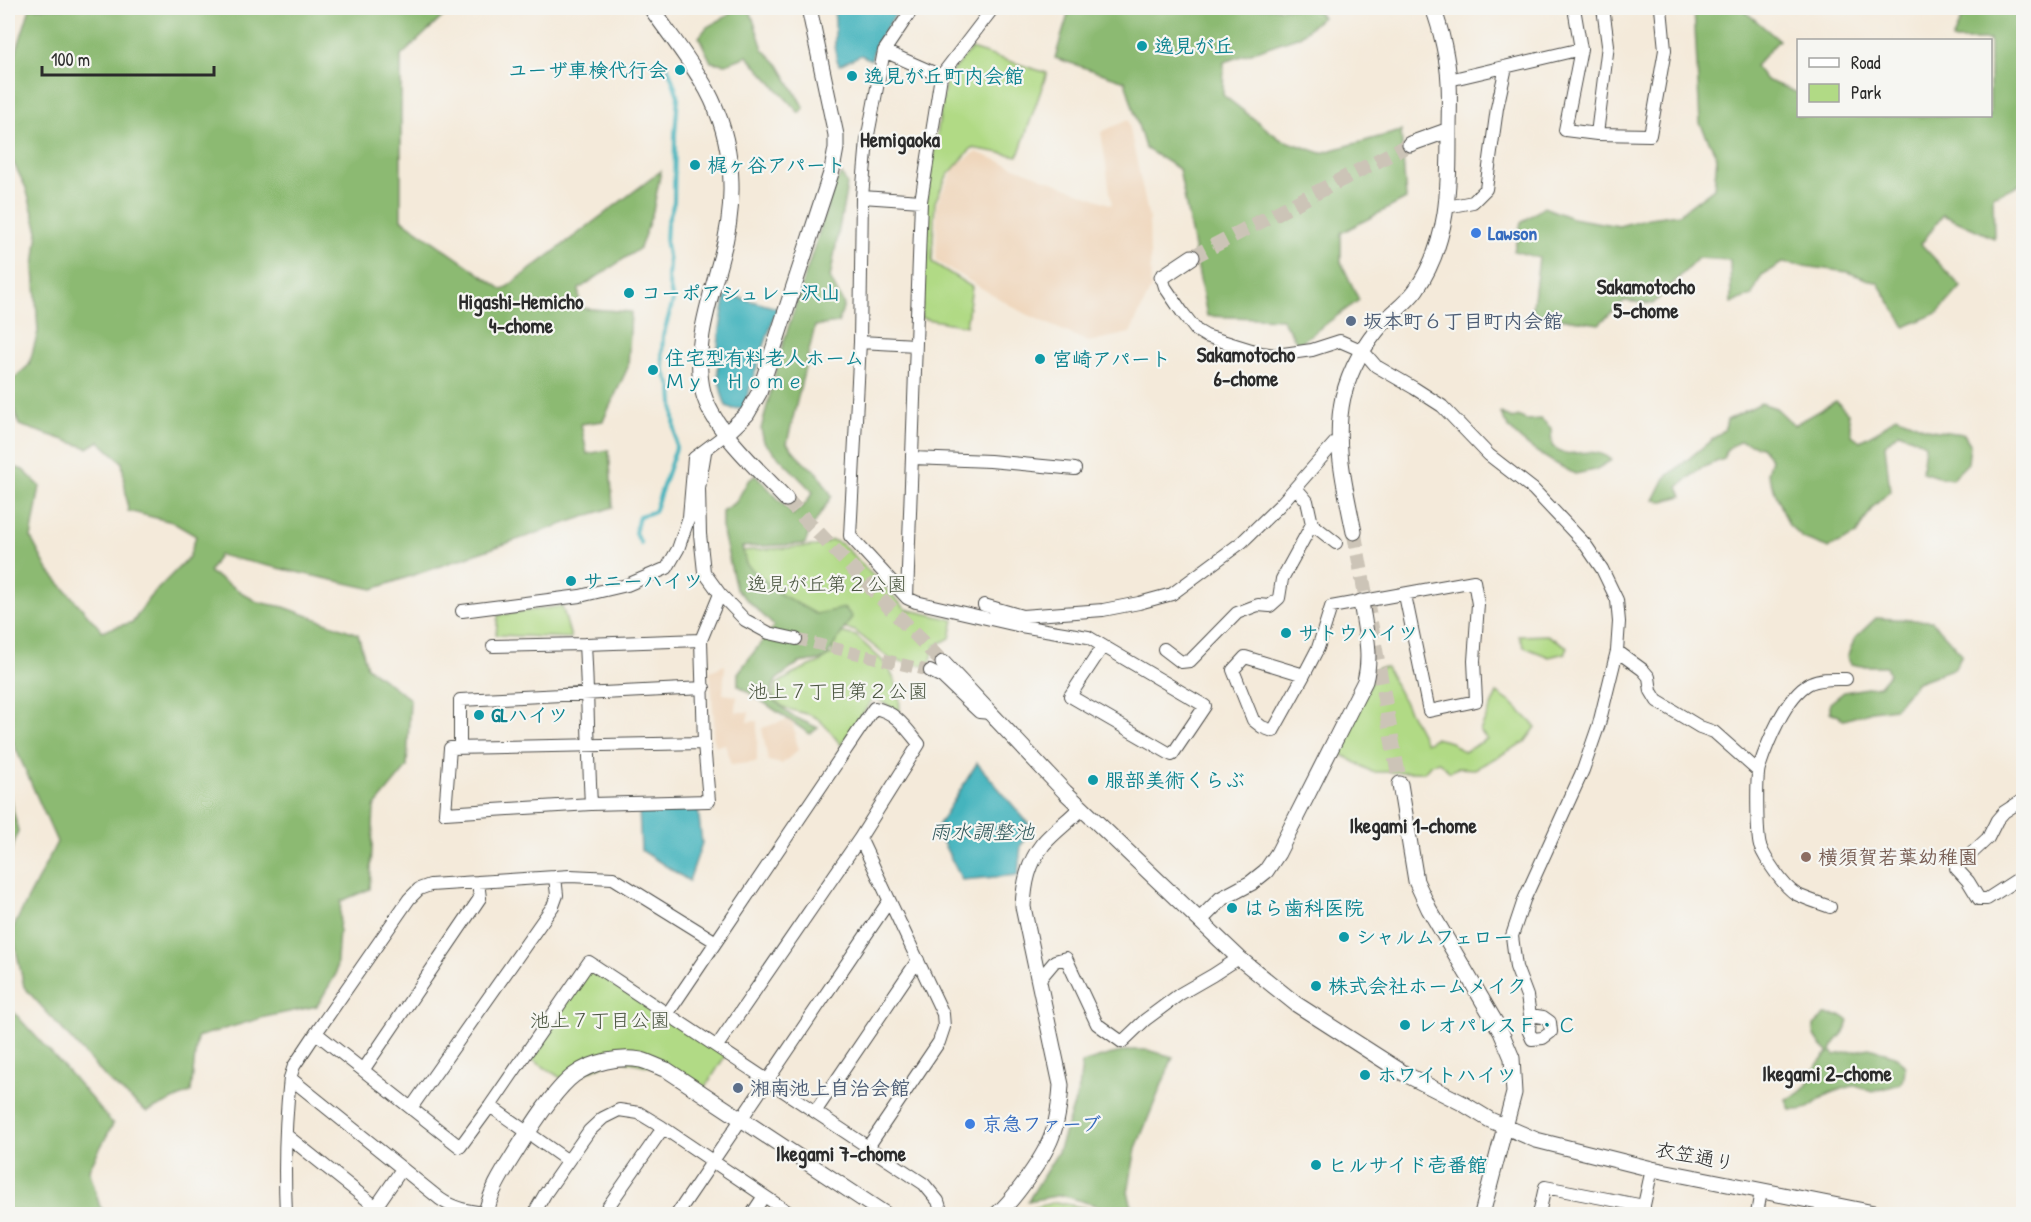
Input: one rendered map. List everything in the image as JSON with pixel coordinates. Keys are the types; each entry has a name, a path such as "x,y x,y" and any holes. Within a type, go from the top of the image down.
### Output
{"street":[{"path":"651,8 708,92 729,151 732,179 729,227 706,309 701,365 703,391 708,406 726,434 786,499"},
{"path":"462,611 580,596 627,585 668,568 678,549 689,517 694,458 705,452 747,414 759,393 832,170 837,135 809,8"},
{"path":"913,8 884,51 867,140 862,197 860,342 850,536 908,598 916,602 1021,626 1088,637 1205,706 1172,755 1070,696 1103,646"},
{"path":"908,598 921,201 941,76 993,8"},
{"path":"1354,532 1340,463 1338,439 1344,395 1362,351 1369,340 1403,306 1416,289 1438,245 1447,207 1449,80 1433,8"},
{"path":"1574,8 1581,49 1565,130 1597,134 1650,135 1665,50 1661,8"},
{"path":"1597,134 1608,45 1603,8"},
{"path":"1449,80 1581,49"},
{"path":"884,51 941,76"},
{"path":"1447,207 1473,202 1486,189 1497,108 1506,67"},
{"path":"1410,144 1449,130"},
{"path":"862,197 921,201"},
{"path":"1192,257 1162,277 1165,287 1196,330 1206,336 1261,353 1276,355 1312,350 1340,341 1362,351 1376,366 1442,406 1479,446 1533,489 1585,544 1602,569 1617,600 1619,622 1617,651 1599,724 1583,770 1524,900 1512,936 1516,967 1527,996 1530,1016"},
{"path":"860,342 916,345"},
{"path":"984,606 1022,616 1103,610 1142,603 1172,594 1242,542 1296,488 1338,439"},
{"path":"705,452 699,488 704,572 720,594 745,620 769,633 795,639"},
{"path":"912,458 990,461 1075,469"},
{"path":"1296,488 1307,501 1312,524 1336,543"},
{"path":"1164,649 1181,662 1190,661 1237,614 1258,605 1270,606 1279,598 1282,579 1312,524"},
{"path":"1304,675 1245,657 1233,670 1253,720 1273,731 1304,675 1318,648 1331,607 1473,581 1478,604 1474,661 1476,701 1429,711 1405,595"},
{"path":"704,743 450,748 445,813 591,804 710,801 704,743 701,640 720,594"},
{"path":"1200,920 1221,899 1251,883 1266,871 1278,853 1365,681 1369,668 1369,654 1361,602"},
{"path":"493,646 701,640"},
{"path":"585,644 591,804"},
{"path":"1617,651 1649,677 1651,691 1656,701 1700,727 1714,732 1758,771"},
{"name":"衣笠通り","path":"943,663 1081,808 1239,958 1296,1004 1405,1074 1524,1137 1652,1169 1879,1215"},
{"path":"930,671 942,677 979,712 992,714"},
{"path":"1830,907 1794,893 1770,865 1761,846 1759,835 1758,771 1782,712 1791,699 1808,684 1819,680 1846,679"},
{"path":"460,748 460,700 704,688"},
{"path":"668,1013 874,708 883,709 899,718 919,744 860,838 717,1046"},
{"path":"1400,784 1416,881 1429,909 1501,1032 1512,1058 1514,1093 1482,1215"},
{"path":"2024,799 2004,812 1988,838 1956,868 1968,881 1978,899 1987,899 2024,875"},
{"path":"997,1215 1006,1207 1044,1156 1054,1133 1061,1084 1023,907 1024,884 1030,866 1043,844 1081,808"},
{"path":"860,838 943,1014 944,1027 939,1042 868,1147"},
{"path":"286,1215 286,1135 290,1078 294,1066 409,899 419,889 430,885 555,877 613,878 716,942"},
{"path":"411,1108 553,906 557,895 555,877"},
{"path":"364,1069 480,898 478,882"},
{"path":"678,1215 889,901"},
{"path":"1040,980 1055,961 1066,958 1097,1024 1122,1042 1145,1020 1180,994 1239,958"},
{"path":"815,1112 918,960"},
{"path":"316,1033 460,1147 589,962 924,1184 938,1201 942,1215"},
{"path":"290,1078 451,1207 486,1214 491,1195 528,1133 560,1089 575,1074 595,1064 615,1059 641,1060 667,1070 885,1215"},
{"path":"490,1106 568,1161"},
{"path":"538,1215 537,1208 545,1194 589,1131 603,1118 619,1110 639,1113 791,1215"},
{"path":"603,1215 663,1128"},
{"path":"286,1135 377,1212 402,1169"},
{"path":"1539,1215 1545,1187 1643,1210 1652,1169"},
{"path":"1757,1215 1761,1191"},
{"path":"752,1215 764,1196"}],"shaded area":[{"path":"1128,120 1149,219 1151,288 1130,333 1088,342 1020,311 936,261 937,202 956,165 976,152 1112,205 1101,132"},
{"path":"725,665 723,694 737,696 736,712 749,712 747,722 757,721 757,762 731,765 725,744 716,746 713,737 710,671"},
{"path":"792,718 798,750 782,764 768,761 762,728"}],"green space":[{"path":"30,8 452,8 401,56 401,219 503,290 661,171 653,211 640,248 579,289 579,308 631,312 628,367 603,421 581,424 587,454 609,450 613,507 373,589 219,555 209,572 257,602 284,607 358,634 367,667 410,699 407,767 374,807 370,889 341,901 336,974 317,1006 265,1017 197,1037 191,1092 147,1112 108,1080 24,987 12,930 57,842 8,731 8,465 23,470 40,486 31,538 48,570 102,631 133,622 149,598 189,557 196,536 172,522 128,511 122,462 99,441 88,448 19,425 8,384 29,365 38,332 34,267 38,231 26,188 8,152 8,78"},
{"path":"732,8 751,8 763,49 779,65 804,108 799,113 747,56 726,64 711,62 699,37 707,27 729,15"},
{"path":"1070,8 1314,8 1322,17 1300,36 1224,62 1223,95 1280,139 1321,153 1401,131 1406,199 1341,233 1341,262 1359,300 1298,344 1282,319 1207,316 1179,169 1145,148 1125,81 1055,58"},
{"path":"1694,8 1745,8 1747,13 1779,40 1755,66 1766,80 1797,93 1797,117 1992,117 1992,39 1952,39 1966,8 2023,8 2023,183 1993,196 1994,238 1943,215 1921,244 1961,287 1939,312 1905,327 1878,283 1847,272 1782,263 1762,275 1752,295 1731,303 1730,260 1698,258 1653,304 1624,301 1599,324 1532,314 1539,258 1514,251 1521,223 1544,207 1572,218 1619,226 1649,218 1679,214 1714,188 1717,157 1700,123"},
{"path":"971,49 1047,73 1018,156 972,148 947,176 935,202 932,262 972,287 966,326 921,318 924,217 946,78"},
{"path":"842,174 847,185 830,278 844,305 838,323 815,326 787,443 803,462 817,472 832,496 810,530 805,544 742,547 746,564 780,594 816,614 845,608 852,617 825,659 799,663 776,680 770,695 790,715 818,728 810,734 738,685 738,673 774,626 736,589 722,528 722,511 736,502 748,481 756,475 793,515 806,503 813,492 764,442 761,429 783,344 835,183"},
{"path":"1836,401 1848,413 1852,435 1860,441 1880,430 1896,416 1931,430 1964,434 1970,444 1968,463 1952,479 1922,472 1925,444 1899,432 1885,445 1890,491 1872,508 1856,535 1829,548 1803,538 1789,525 1767,473 1771,459 1761,447 1740,441 1727,449 1724,459 1701,468 1678,487 1682,496 1664,501 1654,500 1665,478 1725,429 1727,420 1761,403 1776,408 1794,425"},
{"path":"1501,413 1512,419 1518,416 1526,420 1541,419 1551,428 1552,446 1565,454 1595,453 1612,460 1595,470 1575,474 1544,457 1522,441 1506,423"},
{"name":"逸見が丘第２公園","path":"832,540 842,544 906,609 954,620 950,638 935,646 929,667 890,659 855,631 818,623 764,595 739,551 816,546"},
{"path":"562,606 571,638 496,635 498,615"},
{"path":"1876,618 1932,621 1962,654 1955,668 1917,682 1895,708 1872,711 1845,720 1830,712 1830,703 1844,692 1879,686 1889,674 1886,666 1851,664 1847,657 1855,638"},
{"name":"池上７丁目第２公園","path":"840,632 856,636 888,666 899,691 900,713 874,697 841,745 818,719 782,706 773,695 777,684 833,653 833,638"},
{"path":"1547,635 1568,647 1565,653 1549,657 1524,647 1519,636"},
{"path":"1386,667 1426,743 1435,738 1451,742 1464,752 1487,739 1480,731 1497,693 1513,704 1536,727 1525,742 1475,769 1457,768 1450,772 1439,762 1431,764 1424,772 1372,772 1339,753 1377,668"},
{"path":"8,788 18,831 8,862"},
{"name":"池上７丁目公園","path":"589,962 727,1053 702,1093 667,1070 615,1059 567,1082 525,1055"},
{"path":"8,1006 113,1124 89,1169 100,1207 108,1214 8,1214"},
{"path":"1825,1015 1842,1016 1849,1021 1845,1031 1832,1047 1831,1051 1835,1055 1869,1048 1898,1057 1905,1067 1904,1077 1900,1084 1872,1092 1856,1085 1828,1094 1808,1108 1790,1110 1786,1099 1803,1090 1818,1064 1829,1053 1818,1041 1814,1030 1814,1025"},
{"path":"1131,1050 1148,1050 1173,1057 1136,1148 1128,1192 1134,1214 1100,1214 1098,1206 1062,1195 1028,1201 1058,1152 1079,1089 1082,1063"},
{"path":"1056,1202 1086,1208 1093,1214 1026,1214 1033,1208"}],"water":[{"path":"833,8 900,8 876,43 871,60 861,55 839,65 835,51"},
{"path":"726,294 777,308 743,408 733,409 726,406 719,379 718,351"},
{"name":"雨水調整池","path":"977,763 1034,830 1021,845 1018,875 962,880 936,829"},
{"path":"639,809 698,809 702,843 689,881 641,850"}],"waterway":[{"path":"641,543 635,533 639,516 654,512 676,448 672,388 664,371 662,354 663,336 673,301 668,279 669,262 666,244 667,224 674,202 678,96 667,65"}],"tunnel":[{"path":"1192,257 1410,144"},
{"path":"786,499 943,663"},
{"path":"1354,532 1400,784"},
{"path":"796,639 930,671"}],"place":[{"name":"逸見が丘","path":"1142,46"},
{"name":"ユーザ車検代行会","path":"680,70"},
{"name":"逸見が丘町内会館","path":"852,76"},
{"name":"梶ヶ谷アパート","path":"695,165"},
{"name":"Lawson","path":"1476,233"},
{"name":"コーポアシュレー沢山","path":"629,293"},
{"name":"坂本町６丁目町内会館","path":"1351,321"},
{"name":"宮崎アパート","path":"1040,359"},
{"name":"住宅型有料老人ホーム Ｍｙ・Ｈｏｍｅ","path":"653,370"},
{"name":"サニーハイツ","path":"571,581"},
{"name":"サトウハイツ","path":"1286,633"},
{"name":"GLハイツ","path":"479,715"},
{"name":"服部美術くらぶ","path":"1093,780"},
{"name":"横須賀若葉幼稚園","path":"1806,857"},
{"name":"はら歯科医院","path":"1232,908"},
{"name":"シャルムフェロー","path":"1344,937"},
{"name":"株式会社ホームメイク","path":"1316,986"},
{"name":"レオパレスＦ・Ｃ","path":"1405,1025"},
{"name":"ホワイトハイツ","path":"1365,1075"},
{"name":"湘南池上自治会館","path":"738,1088"},
{"name":"京急ファーブ","path":"970,1124"},
{"name":"ヒルサイド壱番館","path":"1316,1165"}],"district":[{"name":"Hemigaoka","path":"900,140"},
{"name":"Sakamotocho 5-chome","path":"1646,299"},
{"name":"Higashi-Hemicho 4-chome","path":"521,314"},
{"name":"Sakamotocho 6-chome","path":"1246,367"},
{"name":"Ikegami 1-chome","path":"1413,826"},
{"name":"Ikegami 2-chome","path":"1827,1074"},
{"name":"Ikegami 7-chome","path":"841,1154"}]}
